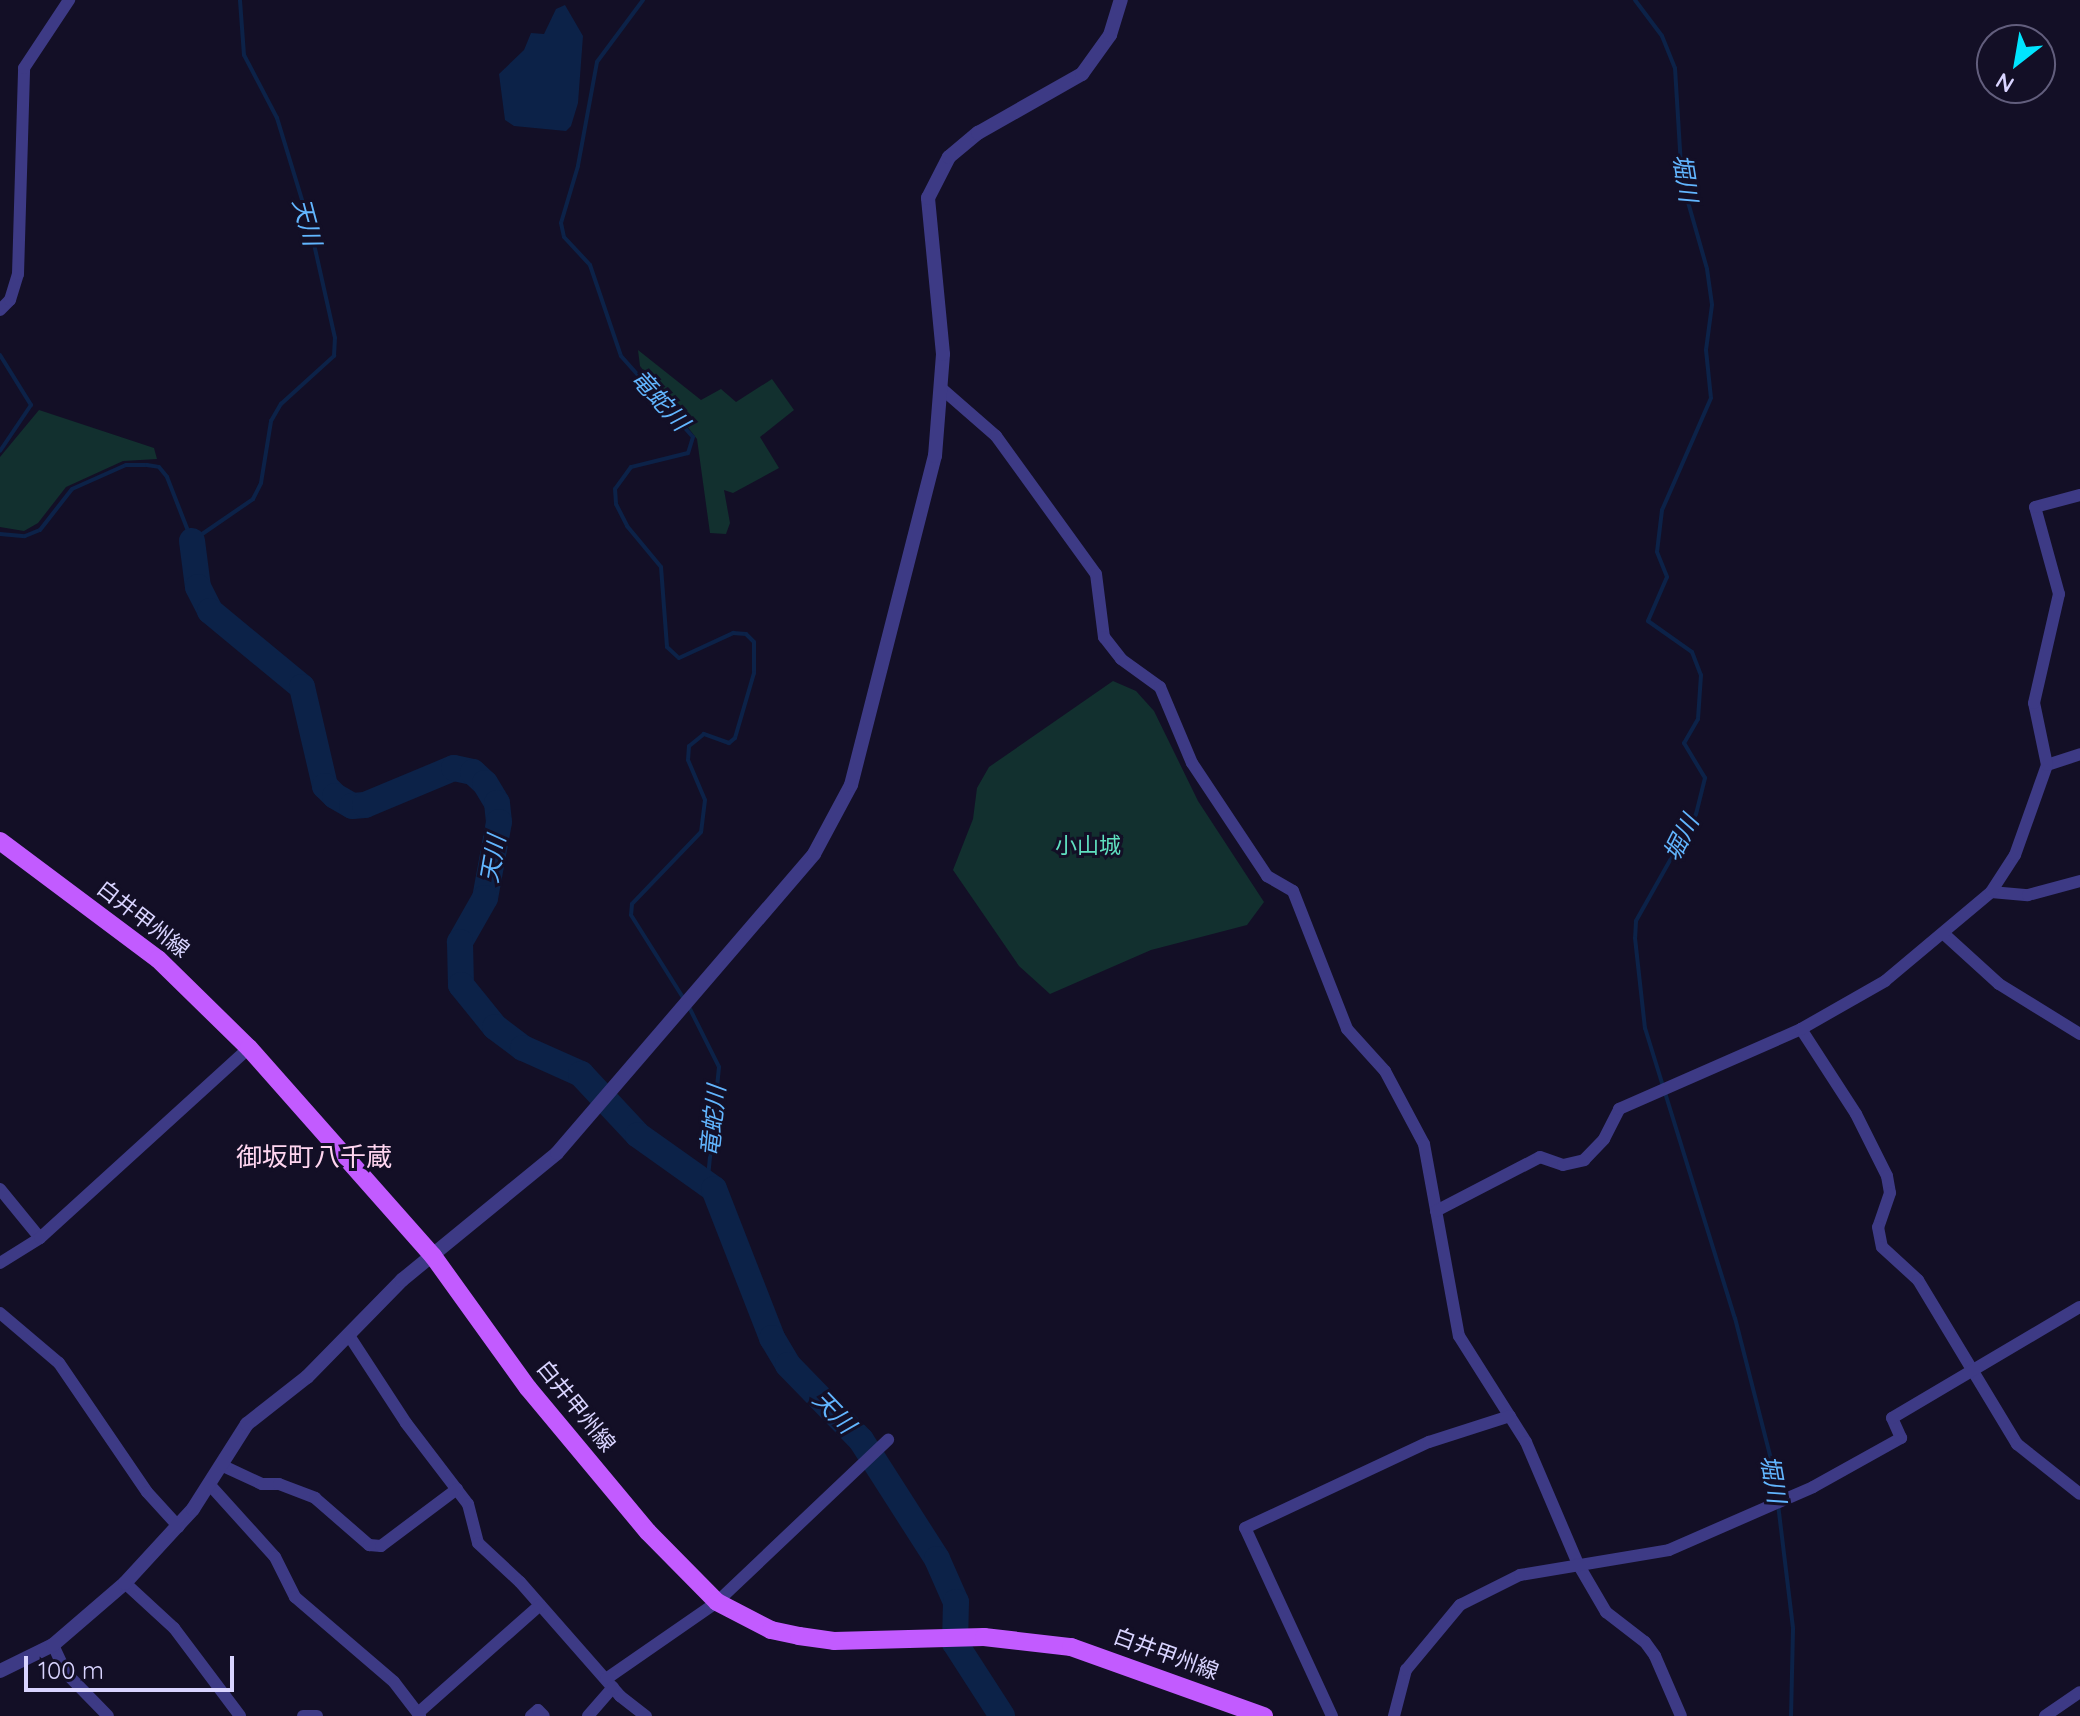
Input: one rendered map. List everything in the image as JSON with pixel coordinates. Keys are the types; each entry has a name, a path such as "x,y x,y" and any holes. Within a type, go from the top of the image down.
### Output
{"main road":[{"name":"白井甲州線","path":"0,841 158,959 249,1048 433,1256 528,1388 648,1532 717,1602 771,1630 799,1636 903,1640 984,1637 1071,1647 1264,1716"}],"street":[{"path":"0,310 10,300 18,274 24,68 69,0"},
{"path":"0,1671 53,1645 125,1583 179,1527 247,1424 307,1377 348,1334 433,1256 509,1197 615,1088 814,854 851,785 935,456 943,354 928,198 949,157 978,133 1082,74 1110,35 1121,0"},
{"path":"941,388 996,436 1096,574 1104,637 1121,659 1160,687 1192,763 1267,876 1293,891 1347,1029 1385,1071 1424,1144 1459,1336 1510,1416 1578,1564 1606,1612 1645,1642 1655,1656 1681,1716"},
{"path":"1436,1211 1540,1157 1563,1165 1584,1160 1619,1109 1801,1029 1885,981 1991,892 2015,855 2047,765 2034,703 2059,594 2035,507 2080,495"},
{"path":"2047,765 2080,754"},
{"path":"1991,892 2028,895 2080,881"},
{"path":"1944,934 1999,984 2080,1034"},
{"path":"1801,1029 1856,1114 1887,1176 1890,1193 1878,1227 1882,1247 1918,1280 1975,1368 2017,1444 2080,1494"},
{"path":"0,1263 40,1238 249,1048"},
{"path":"0,1189 40,1238"},
{"path":"1394,1716 1406,1670 1460,1605 1520,1575 1669,1550 1782,1501 1901,1438 1892,1418 2080,1307"},
{"path":"0,1313 59,1363 147,1492 179,1527"},
{"path":"348,1334 468,1504 478,1543 540,1605 609,1683 646,1716"},
{"path":"1332,1716 1245,1528 1429,1442 1510,1416"},
{"path":"588,1716 609,1683 717,1602 888,1440"},
{"path":"221,1465 262,1484 279,1484 315,1498 369,1545 381,1546 457,1489"},
{"path":"209,1484 275,1557 295,1597 394,1682 419,1715 540,1605"},
{"path":"125,1583 174,1628 240,1716"},
{"path":"53,1645 66,1673 108,1716"},
{"path":"2045,1716 2080,1692"},
{"path":"531,1716 538,1710 544,1716"},
{"path":"303,1716 317,1716"}],"green space":[{"path":"638,350 701,400 721,389 736,402 772,379 794,410 760,437 779,468 733,493 724,490 730,523 726,534 710,533 697,439 640,366"},
{"path":"39,410 154,448 157,459 123,461 66,487 38,523 24,531 0,527 0,457"},
{"name":"小山城","path":"1113,681 1136,691 1154,711 1198,801 1264,902 1247,925 1151,950 1050,994 1019,966 953,870 973,819 977,788 989,767"}],"water":[{"path":"565,5 583,36 578,103 571,126 566,131 514,126 505,120 499,74 524,50 531,33 544,34 556,9"}],"waterway":[{"path":"0,534 25,536 40,530 72,489 126,465 147,465 159,467 167,477 192,541 253,499 261,483 271,421 281,404 334,356 335,338 310,226 277,118 244,55 240,0"},
{"name":"竜蛇川","path":"643,0 597,62 578,166 561,223 564,237 590,265 621,356 693,437 688,453 631,467 615,489 616,504 627,526 661,567 667,647 679,658 733,633 746,634 754,642 754,673 735,738 729,743 704,734 689,746 688,760 705,800 701,832 632,904 631,915 684,999"},
{"name":"堀川","path":"1635,0 1662,36 1675,68 1682,181 1707,269 1712,305 1706,350 1711,398 1662,510 1657,552 1667,577 1648,621 1692,652 1701,675 1698,719 1684,743 1705,778 1696,814 1636,921 1635,938 1645,1028 1735,1318 1774,1471 1793,1629 1791,1716"},
{"path":"0,355 31,405 0,451"},
{"name":"天川","path":"192,541 198,587 210,611 302,687 325,786 335,796 352,806 365,805 454,768 473,772 485,783 497,803 499,822 485,898 460,942 461,985 495,1027 523,1048 581,1074 638,1135 714,1189 772,1338 788,1365 861,1440 937,1559 956,1602 955,1643 1002,1716"},
{"name":"竜蛇川","path":"689,1007 719,1067 707,1187"}],"district":[{"name":"御坂町八千蔵","path":"314,1157"}]}
